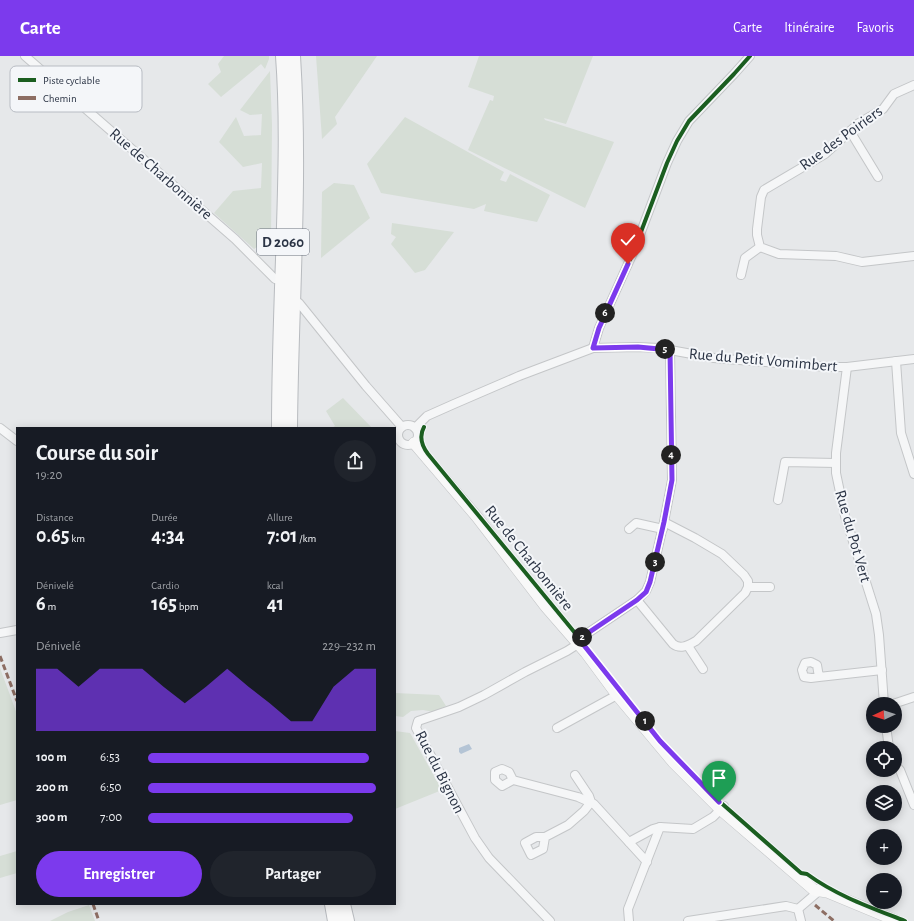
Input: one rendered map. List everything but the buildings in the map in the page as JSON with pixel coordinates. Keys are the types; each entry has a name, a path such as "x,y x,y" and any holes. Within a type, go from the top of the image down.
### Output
{"highway":[{"name":"D 2060","path":"279,427 286,124 282,56"},
{"name":"D 2060","path":"290,427 296,166 293,56"},
{"path":"332,905 336,921"},
{"path":"343,905 347,921"}],"street":[{"name":"Rue de Charbonnière","path":"25,56 36,66"},
{"path":"593,348 599,328 633,253 667,163 677,141 689,121 750,56"},
{"name":"Rue des Poiriers","path":"760,247 757,229 761,197 764,190 825,154 859,123 883,109 894,94 914,84"},
{"name":"Rue de Charbonnière","path":"89,112 235,239 275,279"},
{"path":"850,131 878,177"},
{"path":"741,274 745,258 760,247 779,254 836,256 862,262 914,256"},
{"path":"299,302 366,386 402,427"},
{"name":"Rue du Petit Vomimbert","path":"415,428 428,416 454,404 519,376 593,348 638,347 670,350 714,358 748,362 847,367 914,359"},
{"path":"577,643 637,600 648,587 664,526 672,480 670,350"},
{"path":"896,361 902,433 914,474"},
{"name":"Rue du Pot Vert","path":"847,367 836,453 836,473 845,516 876,614 884,697"},
{"path":"410,425 415,428 418,434 414,443 408,445 397,444 398,432 402,427 410,425"},
{"path":"0,428 16,440"},
{"name":"Rue de Charbonnière","path":"414,443 477,517 617,695 673,762 814,890 828,892 897,921"},
{"path":"778,500 785,462 836,463"},
{"path":"629,529 636,523 664,526 695,538 722,554 744,575 748,581 748,587 745,593 696,641 688,646 680,647 673,644 637,600"},
{"path":"748,587 770,587"},
{"path":"0,633 16,630"},
{"name":"Rue du Bignon","path":"550,921 489,858 475,838 416,728 416,724 418,721 459,707 484,695 567,651 577,643"},
{"path":"688,646 703,669"},
{"path":"819,677 882,670"},
{"path":"557,728 617,695"},
{"path":"902,701 914,697"},
{"path":"575,775 589,796 591,802"},
{"path":"902,775 914,805"},
{"path":"513,780 578,797 591,802 647,862"},
{"path":"544,837 568,825 584,811 591,802"},
{"path":"629,842 652,829 660,827 693,830 713,817 723,808"},
{"path":"630,921 628,909 660,827"},
{"path":"798,910 819,891"},
{"path":"688,921 786,906 798,910"},
{"path":"798,910 801,921"}],"shaded area":[{"path":"224,56 269,56 269,59 265,69 261,64 221,97 208,84 221,72 218,64"},
{"path":"316,56 377,56 335,117 337,124 322,139"},
{"path":"479,56 593,56 566,124 544,118 545,120 614,142 585,208 468,150 490,100 493,101 494,96 468,87"},
{"path":"270,71 272,125 271,238 254,249 214,213 233,191 261,188 262,163 243,167 219,142 236,117 244,136 261,135 262,114 250,115 240,110"},
{"path":"405,117 504,172 500,180 506,182 510,174 550,195 537,222 484,211 486,204 474,209 381,193 367,164"},
{"path":"334,183 354,185 370,218 321,258 322,192"},
{"path":"392,223 454,232 425,270 415,273 391,244 396,237 391,234"},
{"path":"343,398 371,427 334,427 335,426 326,411"},
{"path":"0,668 16,711 16,800 0,805"},
{"path":"396,693 439,695 446,706 434,712 423,710 411,711 403,717 396,716"},
{"path":"396,731 410,733 442,790 396,809"},
{"path":"16,851 16,873 0,878 0,856"},
{"path":"89,905 95,921 50,921 68,912"}],"water":[{"path":"469,744 472,749 461,754 459,752 459,748"}],"marked path":[{"path":"0,656 16,698"},
{"path":"93,905 99,921"},
{"path":"815,905 834,921"}],"cycle path":[{"path":"593,348 599,328 633,253 667,163 677,141 689,121 750,56"},
{"path":"424,427 422,430 422,441 428,454 589,650 660,741 719,801 801,873 807,874 830,889 855,901 905,921"}],"route":[{"path":"628,264 599,328 593,348 638,347 670,350 672,480 663,529 650,582 646,592 637,600 579,639 660,741 719,802"}]}
